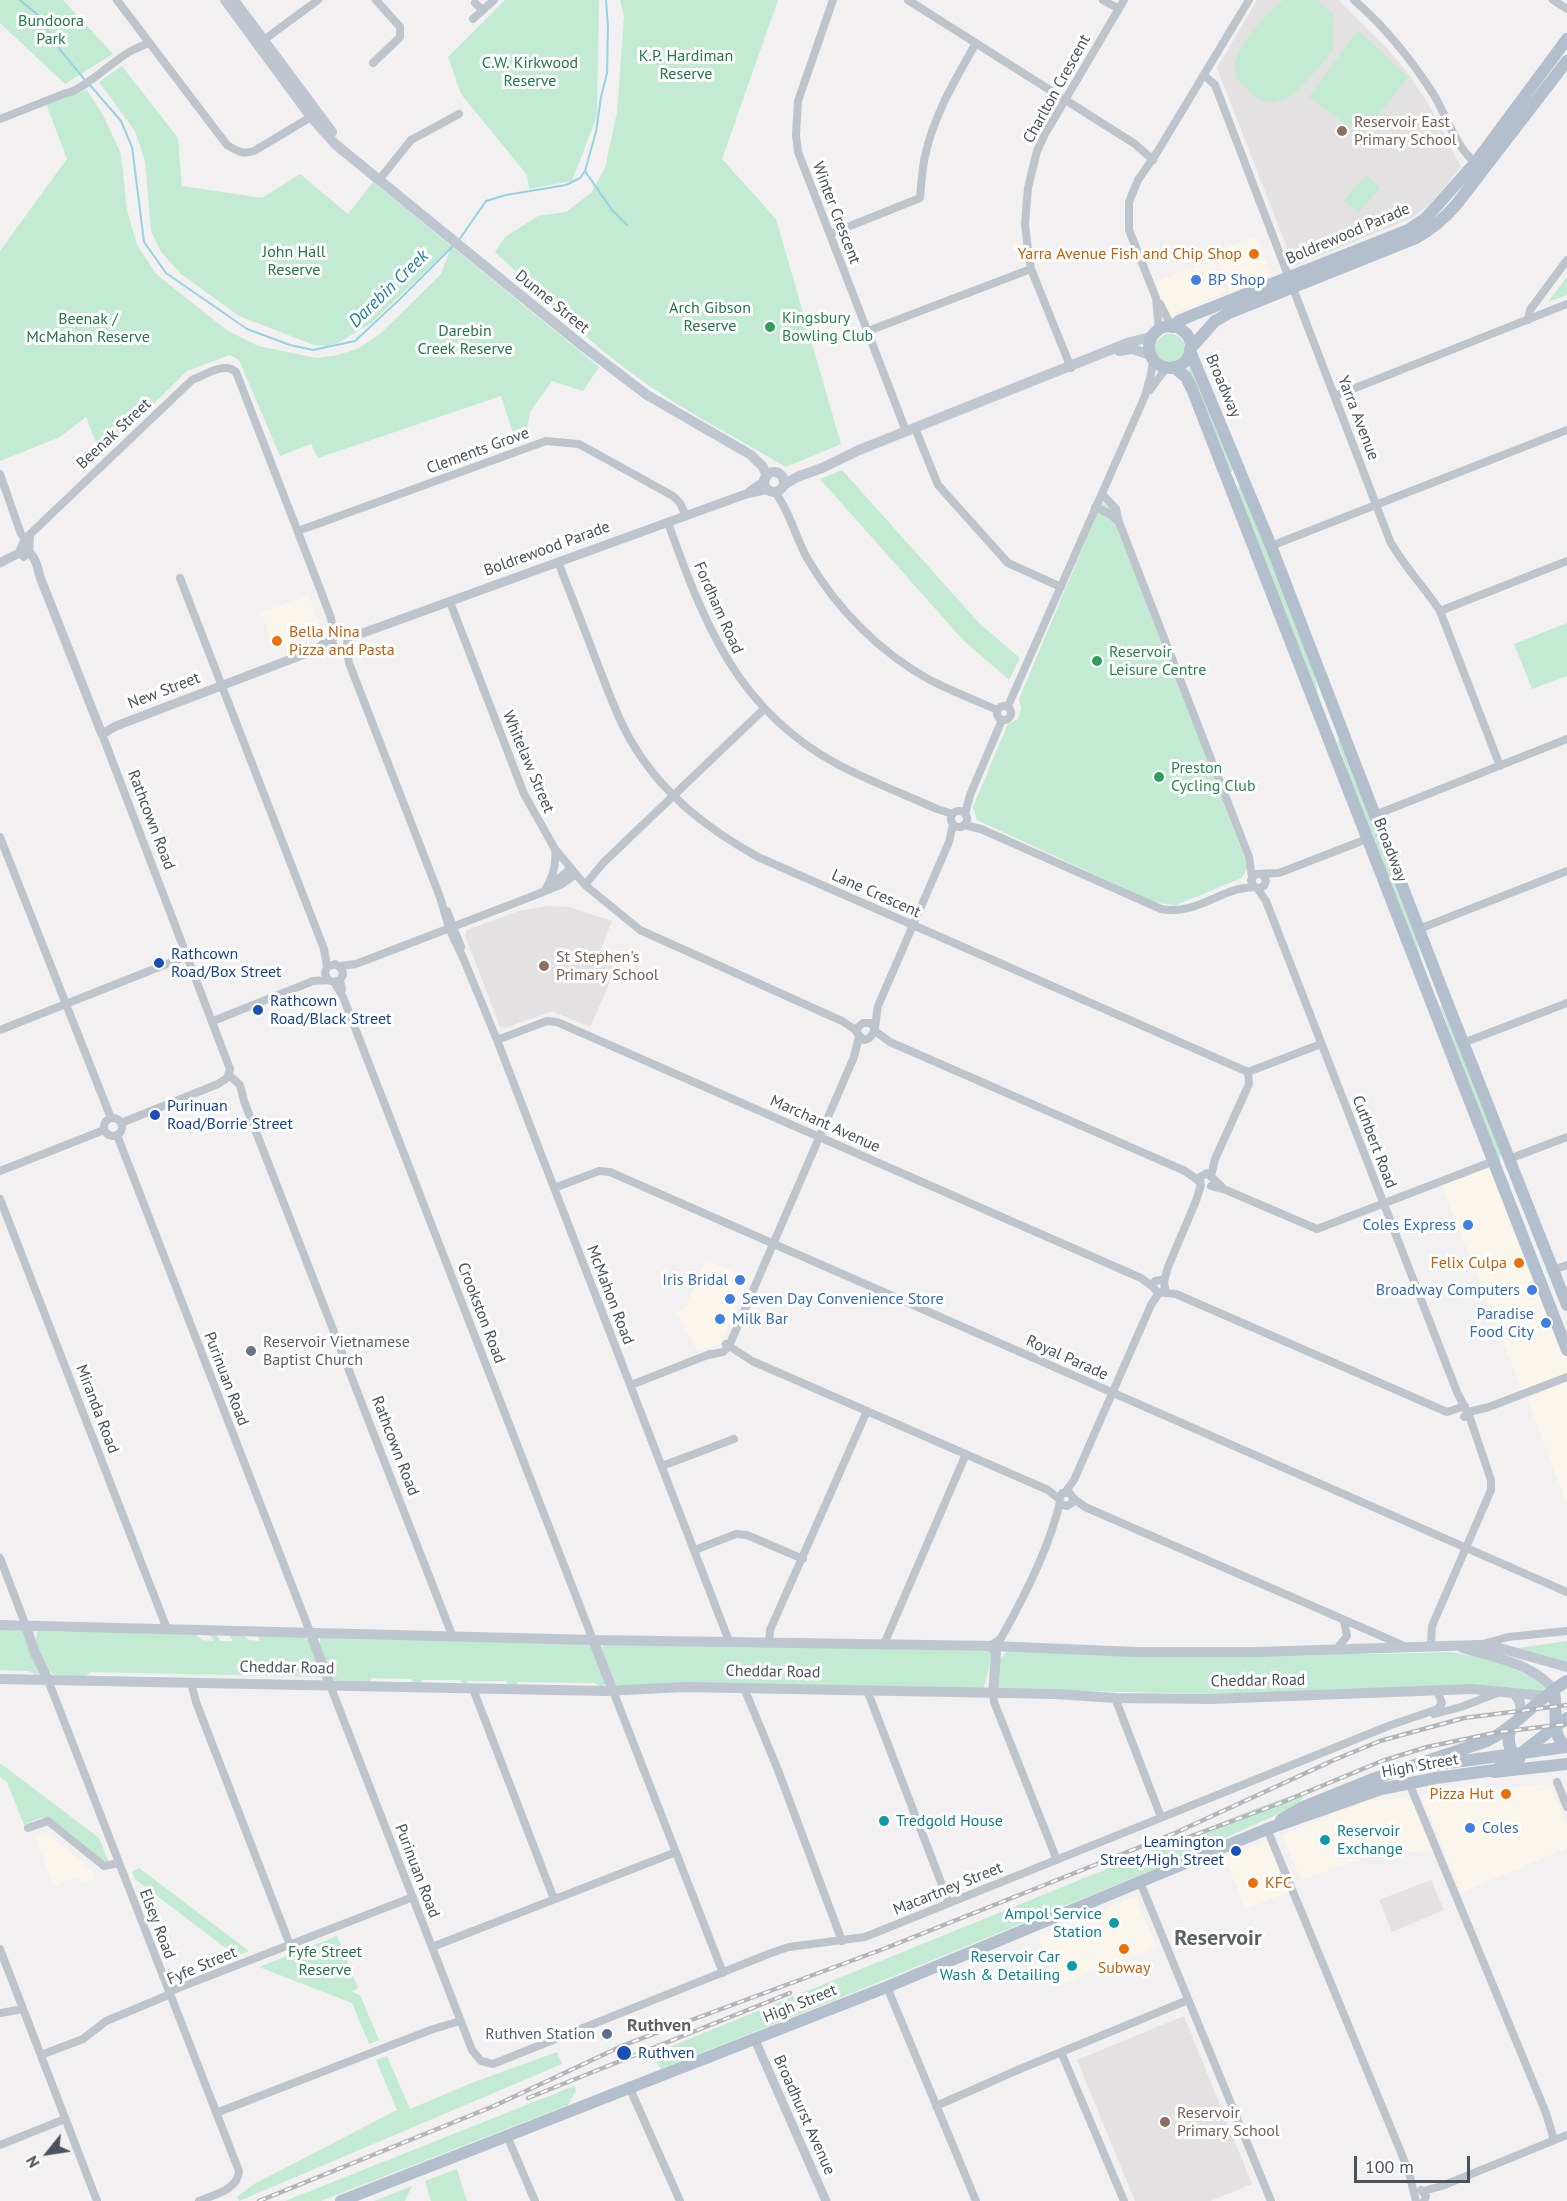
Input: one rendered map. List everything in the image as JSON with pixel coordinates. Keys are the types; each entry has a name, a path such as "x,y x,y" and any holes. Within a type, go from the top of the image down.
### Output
{"main road":[{"name":"Dunne Street","path":"225,0 261,41 347,153"},
{"name":"Dunne Street","path":"234,0 310,115 334,144 584,347 647,395 751,455 775,482"},
{"name":"Boldrewood Parade","path":"1479,166 1567,39"},
{"name":"Boldrewood Parade","path":"1172,327 1179,321 1229,308 1290,282 1408,230 1426,218 1479,166 1567,61"},
{"name":"Boldrewood Parade","path":"1190,350 1229,308"},
{"path":"1172,327 1181,330 1187,336 1190,350 1185,362 1171,368 1159,365 1151,357 1149,346 1155,333 1172,327"},
{"name":"Boldrewood Parade","path":"775,482 819,462 859,450 1155,333"},
{"name":"Boldrewood Parade","path":"1068,368 1121,350 1133,349 1151,357"},
{"name":"Broadway","path":"1190,350 1271,546 1567,1305"},
{"name":"Broadway","path":"1171,368 1186,377 1192,389 1567,1350"},
{"path":"1229,483 1239,470"},
{"path":"1330,739 1341,729"},
{"path":"1433,1007 1445,997"},
{"path":"1515,1218 1530,1212"},
{"name":"Cheddar Road","path":"0,1625 593,1640 988,1646 1148,1652 1256,1652 1478,1645 1496,1647 1567,1667"},
{"path":"26,1626 35,1653 48,1680"},
{"path":"310,1632 330,1685"},
{"path":"593,1640 613,1691"},
{"path":"988,1646 996,1654 993,1694"},
{"name":"Cheddar Road","path":"1454,1646 1527,1669 1543,1678 1555,1694"},
{"name":"Cheddar Road","path":"0,1679 613,1691 685,1687 867,1690 1056,1694 1115,1698 1266,1698 1472,1689 1555,1694"},
{"name":"High Street","path":"1267,1829 1303,1807 1370,1780 1487,1741 1555,1694 1567,1681"},
{"path":"1513,1693 1520,1705 1517,1720 1508,1737 1509,1747 1523,1761 1540,1766"},
{"path":"1555,1694 1556,1725 1559,1738 1567,1747"},
{"name":"High Street","path":"341,2201 358,2198 507,2136 887,1987 1267,1829 1362,1795 1409,1783 1480,1773 1498,1768 1567,1718"},
{"path":"1400,1770 1567,1747"},
{"path":"1480,1773 1510,1772 1567,1764"}],"street":[{"path":"117,0 227,145 238,153 254,151 306,120 312,113 311,104"},
{"path":"261,41 318,0"},
{"path":"373,63 400,37 400,27 376,0"},
{"path":"473,19 494,0"},
{"name":"Winter Crescent","path":"833,0 798,101 796,114 798,152 868,331 910,430 938,485 1008,563 1061,587"},
{"path":"908,0 1155,157"},
{"path":"1103,0 1119,9"},
{"name":"Charlton Crescent","path":"1068,368 1031,269 1025,224 1028,188 1037,151 1064,100 1124,0"},
{"path":"1172,327 1156,297 1129,230 1130,202 1138,180 1147,170 1249,0"},
{"path":"1354,0 1416,68 1433,93 1466,155 1479,166"},
{"path":"1553,0 1567,9"},
{"path":"475,3 483,10"},
{"path":"131,51 142,33"},
{"path":"0,119 76,91 131,51 149,43"},
{"path":"830,234 920,198 924,160 934,128 947,94 976,43"},
{"name":"Yarra Avenue","path":"1202,79 1212,81 1217,93 1390,541 1400,559 1428,592 1440,611 1500,765"},
{"path":"379,180 411,140 459,114"},
{"path":"1528,320 1530,310 1567,260"},
{"path":"868,331 1031,269"},
{"path":"1155,333 1160,320 1156,297"},
{"path":"1335,396 1567,304"},
{"path":"1008,706 1145,396 1151,376 1151,357"},
{"name":"McMahon Road","path":"225,366 233,368 236,372 729,1641"},
{"name":"Beenak Street","path":"29,537 192,380 225,366"},
{"path":"1145,396 1171,368"},
{"path":"1271,546 1567,430"},
{"name":"Clements Grove","path":"298,531 546,441 579,444 673,496 680,503 686,516"},
{"path":"0,474 17,519 29,537 24,554 0,563"},
{"path":"775,482 807,557 833,598 868,635 905,665 931,680 997,710"},
{"name":"Boldrewood Parade","path":"222,685 775,482"},
{"name":"Cuthbert Road","path":"1102,494 1116,509 1119,522 1491,1480 1491,1490 1431,1626 1431,1645"},
{"path":"1095,507 1108,513 1119,522"},
{"name":"Fordham Road","path":"668,523 708,626 729,665 764,709 793,735 835,763 1161,909 1175,911 1189,909 1367,839"},
{"name":"Rathcown Road","path":"24,554 32,562 40,577 230,1065 227,1077 244,1101 452,1635"},
{"path":"1440,611 1567,561"},
{"name":"Lane Crescent","path":"558,562 614,707 631,741 674,796 723,837 758,857 1248,1072"},
{"name":"Crookston Road","path":"180,578 593,1640"},
{"name":"Whitelaw Street","path":"450,602 524,794 555,849 578,877 640,930 842,1021 1317,1228 1494,1161"},
{"name":"New Street","path":"101,732 222,685"},
{"path":"997,710 1003,705 1008,706"},
{"path":"631,1385 708,1355 727,1345 1002,720 1010,716 1008,706"},
{"path":"213,1021 578,877 603,863 764,709"},
{"path":"997,710 998,717 1002,720"},
{"path":"1375,815 1567,739"},
{"path":"0,837 111,1118"},
{"path":"545,890 553,875 555,849"},
{"path":"1419,929 1567,871"},
{"path":"0,1030 187,956"},
{"path":"1463,1043 1567,1002"},
{"name":"Marchant Avenue","path":"497,1040 547,1022 556,1022 1447,1412 1465,1412"},
{"path":"988,1646 995,1644 1001,1638 1013,1617 1249,1084 1248,1072 1321,1044"},
{"path":"121,1123 227,1077"},
{"path":"111,1118 121,1123 122,1129 117,1135 109,1135 104,1130 104,1123 111,1118"},
{"path":"0,1171 104,1130"},
{"name":"Purinuan Road","path":"117,1135 310,1632"},
{"path":"1509,1159 1567,1137"},
{"name":"Royal Parade","path":"554,1188 599,1171 610,1172 1567,1592"},
{"name":"Miranda Road","path":"0,1199 166,1629"},
{"path":"1553,1270 1567,1265"},
{"path":"727,1345 741,1358 1403,1646"},
{"path":"1465,1412 1489,1407 1567,1377"},
{"path":"769,1642 770,1630 867,1411"},
{"path":"662,1466 734,1439"},
{"path":"884,1644 966,1454"},
{"path":"695,1550 736,1534 747,1534 803,1559"},
{"path":"0,1558 26,1626"},
{"path":"1013,1617 1008,1639 1017,1648"},
{"path":"1336,1650 1347,1636 1344,1621"},
{"name":"Cheddar Road","path":"1478,1645 1508,1637 1567,1631"},
{"name":"Elsey Road","path":"48,1680 239,2171 238,2178 229,2188 199,2201"},
{"path":"191,1683 196,1702 290,1945"},
{"name":"Purinuan Road","path":"330,1685 474,2053 484,2062"},
{"path":"744,1688 778,1770 842,1941"},
{"path":"473,1689 554,1899"},
{"path":"867,1690 949,1904"},
{"path":"613,1691 723,1973"},
{"name":"Macartney Street","path":"484,2062 497,2063 789,1947 865,1937 1440,1707 1441,1699 1437,1691"},
{"name":"Macartney Street","path":"1415,1717 1450,1711 1500,1692"},
{"path":"993,1694 994,1702 1056,1860"},
{"path":"1115,1698 1161,1817"},
{"path":"1557,1782 1567,1807"},
{"path":"1267,1829 1420,2195 1560,2137 1546,2113 1409,1783"},
{"path":"28,1828 48,1821 100,1864 108,1867 119,1863"},
{"path":"432,1947 676,1852"},
{"path":"1140,1882 1271,2201"},
{"name":"Fyfe Street","path":"41,2055 83,2039 105,2021 170,1993 413,1897"},
{"path":"0,1949 97,2201"},
{"path":"887,1987 976,2201"},
{"path":"936,2106 1188,2000"},
{"path":"0,2013 23,2009"},
{"path":"216,2113 460,2018"},
{"name":"Broadhurst Avenue","path":"755,2040 826,2201"},
{"path":"1061,2052 1124,2201"},
{"path":"630,2089 680,2201"},
{"path":"0,2145 65,2119"},
{"path":"507,2136 535,2201"}],"shaded area":[{"name":"Reservoir East Primary School","path":"1257,0 1339,0 1387,48 1410,76 1429,105 1461,167 1430,204 1412,218 1294,266 1217,68"},
{"path":"1256,236 1272,275 1230,292 1213,252"},
{"path":"1213,259 1226,292 1169,316 1155,282"},
{"path":"309,595 322,630 275,649 261,613"},
{"name":"St Stephen's Primary School","path":"547,906 569,907 612,921 599,954 609,959 607,964 616,968 590,1027 552,1011 505,1028 500,1027 465,935 467,930 519,911"},
{"path":"1491,1167 1567,1351 1567,1377 1523,1393 1442,1186"},
{"path":"706,1259 749,1279 720,1344 698,1352 676,1312 685,1309"},
{"path":"1567,1382 1567,1504 1527,1399"},
{"path":"1550,1784 1567,1825 1567,1848 1462,1892 1421,1796"},
{"path":"1404,1798 1412,1801 1435,1851 1384,1853 1301,1880 1282,1835 1368,1800"},
{"path":"46,1832 93,1872 96,1878 81,1884 78,1876 54,1886 35,1837"},
{"path":"1268,1840 1289,1892 1245,1909 1225,1857"},
{"path":"1431,1880 1444,1910 1392,1932 1379,1900"},
{"path":"1135,1896 1156,1946 1058,1986 1038,1936"},
{"name":"Reservoir Primary School","path":"1184,2016 1252,2184 1210,2201 1135,2201 1077,2060"}],"green space":[{"name":"Bundoora Park","path":"0,0 63,0 113,54 65,84 0,23"},
{"name":"C.W. Kirkwood Reserve","path":"505,0 599,0 597,116 572,181 529,189 527,175 461,94 448,57"},
{"name":"Arch Gibson Reserve","path":"620,0 778,0 722,159 776,219 841,444 786,467 640,380 556,310 495,252 505,237 538,216 566,212 591,193 605,168 617,112 624,16"},
{"path":"1283,0 1317,0 1334,15 1333,49 1292,96 1272,103 1258,99 1237,79 1235,65 1247,39"},
{"path":"1358,30 1408,77 1362,136 1309,97"},
{"path":"122,66 178,138 182,186 262,198 300,174 348,214 373,182 599,367 583,391 552,381 530,412 527,429 513,433 501,396 318,458 311,444 280,456 239,360 230,355 187,371 101,455 86,417 60,437 0,461 0,251 67,159 46,104 87,90 104,117 121,154 127,210 137,245 156,274 228,331 258,346 317,358 338,355 359,348 380,334 441,274 451,247 371,323 338,343 327,346 314,345 239,316 181,274 161,252 151,231 145,161 135,131 99,82"},
{"path":"1366,175 1380,188 1358,213 1344,200"},
{"path":"1567,277 1567,295 1548,302"},
{"path":"1170,334 1176,335 1184,343 1184,355 1176,363 1170,364 1164,363 1156,355 1155,349 1156,343 1164,335"},
{"path":"1192,364 1234,469 1229,474 1188,369"},
{"path":"842,470 980,624 1020,658 1009,680 963,640 820,479"},
{"path":"1239,480 1315,675 1318,696 1329,726 1238,492"},
{"path":"1102,502 1111,509 1116,521 1248,867 1242,878 1176,905 1156,903 977,820 973,807 1008,724 1018,719 1021,708 1019,699"},
{"path":"1567,623 1567,676 1532,689 1514,644"},
{"path":"1339,738 1416,938 1422,964 1347,774 1337,742"},
{"path":"1443,1004 1500,1152 1501,1173 1440,1006"},
{"path":"0,1629 22,1630 39,1674 28,1671 0,1670"},
{"path":"38,1631 196,1634 202,1640 214,1641 209,1634 215,1634 221,1641 233,1641 229,1634 243,1635 249,1640 260,1641 257,1635 304,1637 308,1640 322,1677 90,1672 86,1676 54,1675 46,1666 37,1648"},
{"path":"321,1637 587,1642 594,1653 605,1683 604,1686 599,1687 595,1683 518,1682 516,1685 508,1685 506,1681 468,1681 462,1684 461,1680 423,1680 420,1684 414,1683 411,1679 372,1678 369,1682 336,1681 332,1678 319,1645"},
{"path":"1567,1641 1567,1662 1518,1648"},
{"path":"603,1644 991,1651 991,1656 984,1689 620,1686 616,1685 602,1650"},
{"path":"1009,1651 1383,1654 1450,1652 1504,1665 1537,1679 1545,1688 1543,1691 1211,1694 999,1689 997,1673 999,1662"},
{"path":"0,1763 99,1838 109,1862 101,1860 52,1819 40,1818 24,1825 7,1782 0,1777"},
{"path":"1302,1792 1303,1798 1296,1806 1162,1866 857,1991 661,2069 652,2054 1254,1809"},
{"path":"139,1868 249,1951 236,1956 135,1879 132,1872"},
{"name":"Fyfe Street Reserve","path":"337,1936 358,1988 352,1992 360,1995 379,2040 369,2044 352,2003 259,1967"},
{"path":"557,2052 562,2064 239,2201 237,2197 254,2184 397,2110 376,2060 387,2056 410,2109 474,2082"},
{"path":"574,2086 576,2090 568,2105 321,2201 285,2201"},
{"path":"457,2169 467,2201 431,2201 425,2181"},
{"path":"412,2186 405,2201 374,2201"}],"waterway":[{"name":"Darebin Creek","path":"20,0 38,15 61,51 85,80"},
{"name":"Darebin Creek","path":"459,240 486,201 506,195 566,185 580,178 585,171 596,132 607,73 606,0"},
{"name":"Darebin Creek","path":"89,84 121,121 132,147 144,242 166,273 247,329 290,345 313,350 355,341 453,246"},
{"path":"585,171 612,210 627,225"}],"railway":[{"path":"259,2201 494,2106 624,2045 886,1948 1175,1833 1380,1741 1464,1718 1567,1705"},
{"path":"1170,1844 1278,1804 1382,1761 1427,1747 1499,1732 1567,1724"},
{"path":"528,2098 790,1993"}],"place":[{"name":"Reservoir East Primary School","path":"1342,131"},
{"name":"Yarra Avenue Fish and Chip Shop","path":"1254,254"},
{"name":"BP Shop","path":"1196,280"},
{"name":"Kingsbury Bowling Club","path":"770,327"},
{"name":"Bella Nina Pizza and Pasta","path":"277,641"},
{"name":"Reservoir Leisure Centre","path":"1097,661"},
{"name":"Preston Cycling Club","path":"1159,777"},
{"name":"Rathcown Road/Box Street","path":"159,963"},
{"name":"St Stephen's Primary School","path":"544,966"},
{"name":"Rathcown Road/Black Street","path":"258,1010"},
{"name":"Purinuan Road/Borrie Street","path":"155,1115"},
{"name":"Coles Express","path":"1468,1225"},
{"name":"Felix Culpa","path":"1519,1263"},
{"name":"Iris Bridal","path":"740,1280"},
{"name":"Broadway Computers","path":"1532,1290"},
{"name":"Seven Day Convenience Store","path":"730,1299"},
{"name":"Milk Bar","path":"720,1319"},
{"name":"Paradise Food City","path":"1546,1323"},
{"name":"Reservoir Vietnamese Baptist Church","path":"251,1351"},
{"name":"Pizza Hut","path":"1506,1794"},
{"name":"Tredgold House","path":"884,1821"},
{"name":"Coles","path":"1470,1828"},
{"name":"Reservoir Exchange","path":"1325,1840"},
{"name":"Leamington Street/High Street","path":"1236,1851"},
{"name":"KFC","path":"1253,1883"},
{"name":"Ampol Service Station","path":"1114,1923"},
{"name":"Subway","path":"1124,1949"},
{"name":"Reservoir Car Wash & Detailing","path":"1072,1966"},
{"name":"Ruthven Station","path":"607,2034"},
{"name":"Ruthven","path":"624,2053"},
{"name":"Reservoir Primary School","path":"1165,2122"}],"district":[{"name":"Reservoir","path":"1218,1939"},
{"name":"Ruthven","path":"659,2026"}],"park label":[{"name":"K.P. Hardiman Reserve","path":"686,65"},
{"name":"John Hall Reserve","path":"294,261"},
{"name":"Beenak / McMahon Reserve","path":"88,328"},
{"name":"Darebin Creek Reserve","path":"465,340"}]}
